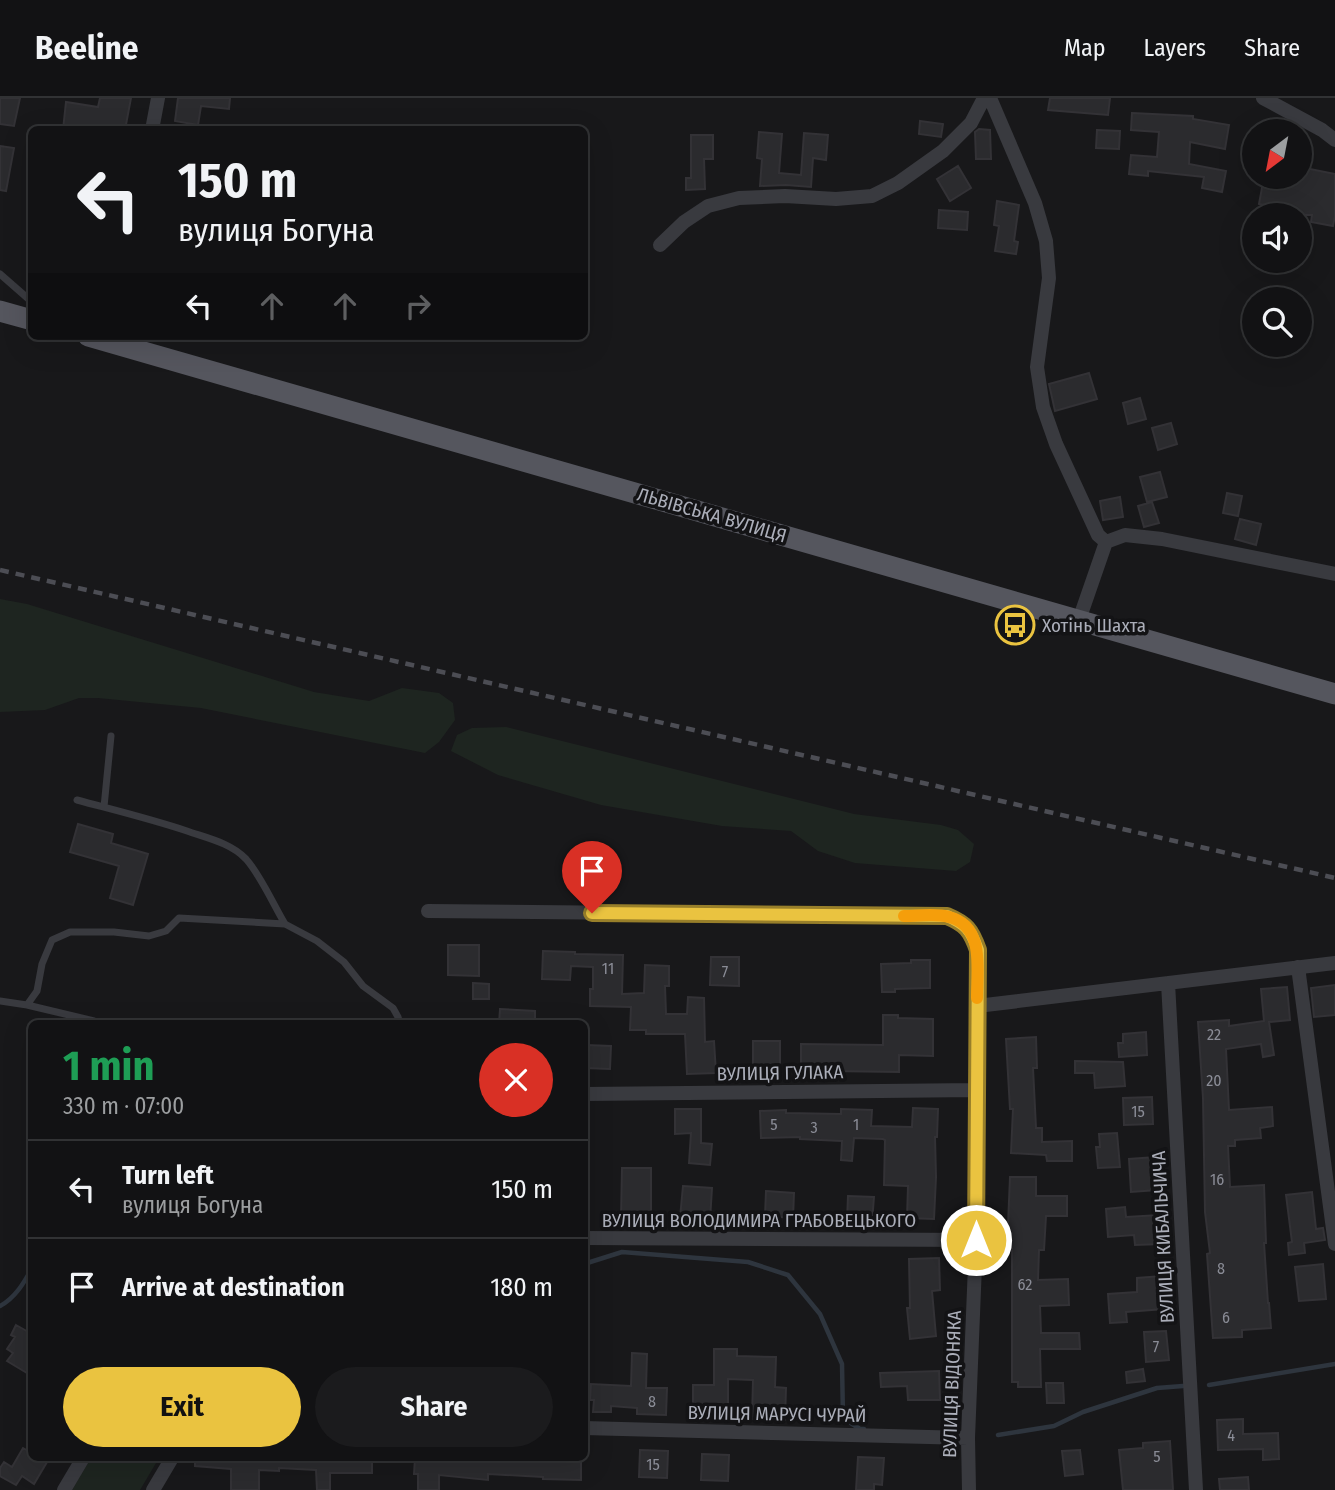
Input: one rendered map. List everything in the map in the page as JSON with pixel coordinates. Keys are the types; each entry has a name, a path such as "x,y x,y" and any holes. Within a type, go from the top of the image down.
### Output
{"main road":[{"path":"0,311 28,319"},
{"name":"ЛЬВІВСЬКА ВУЛИЦЯ","path":"109,340 1335,694"}],"street":[{"path":"153,126 158,98"},
{"path":"660,245 684,222 709,206 738,198 872,196 898,183 943,151 971,123 984,98"},
{"path":"990,98 1035,203 1046,241 1049,278 1037,367 1043,407 1056,444 1098,535 1105,542"},
{"path":"1263,98 1335,140"},
{"path":"1105,542 1125,535 1162,539 1335,574"},
{"path":"1079,620 1105,542"},
{"name":"ВУЛИЦЯ ВІДОНЯКА","path":"428,911 947,916 967,928 978,950 976,1240 968,1438 969,1490"},
{"path":"977,1006 1335,963"},
{"path":"1298,967 1335,1244"},
{"name":"ВУЛИЦЯ КИБАЛЬЧИЧА","path":"1168,983 1196,1490"},
{"name":"ВУЛИЦЯ ГУЛАКА","path":"588,1094 976,1090"},
{"name":"ВУЛИЦЯ ВОЛОДИМИРА ГРАБОВЕЦЬКОГО","path":"588,1238 976,1240"},
{"name":"ВУЛИЦЯ МАРУСІ ЧУРАЙ","path":"588,1428 968,1438"},
{"path":"64,1490 81,1461"},
{"path":"153,1490 170,1461"}],"lane":[{"path":"0,274 28,298"},
{"path":"104,807 111,736"},
{"path":"77,800 156,821 233,848 254,870 285,925"},
{"path":"27,1005 37,992 52,940 70,932 114,932 149,936 166,931 179,918 285,925 317,941 344,962 363,986 393,1008 399,1020"},
{"path":"0,1000 90,1020"}],"shaded area":[{"path":"0,599 27,604 314,692 369,701 402,688 439,693 453,703 455,720 439,742 425,753 201,708 98,698 79,698 45,710 0,712"},
{"path":"506,727 854,814 941,825 958,830 974,844 970,862 956,871 855,863 818,851 791,831 722,826 601,805 498,775 451,751 457,735 472,728"},
{"path":"89,1461 157,1461 140,1490 72,1490"}],"building":[{"path":"0,98 20,98 14,126 0,124"},
{"path":"100,98 131,98 126,126 63,126 66,102 98,107"},
{"path":"178,98 230,98 229,109 201,106 198,125 175,121"},
{"path":"1050,98 1110,98 1108,115 1048,110"},
{"path":"1132,113 1193,116 1193,119 1229,125 1225,149 1190,142 1189,164 1226,171 1222,192 1202,188 1204,177 1148,171 1148,176 1129,174 1131,155 1157,157 1159,132 1131,130"},
{"path":"920,121 943,124 941,137 919,134"},
{"path":"979,129 990,130 991,159 976,159 975,132"},
{"path":"1097,130 1120,131 1119,149 1096,148"},
{"path":"759,132 782,134 779,173 801,175 804,133 828,135 826,160 813,158 811,187 760,186 762,159 757,158"},
{"path":"691,135 713,135 713,159 704,159 705,189 686,190 686,178 691,178"},
{"path":"0,146 14,148 6,191 0,190"},
{"path":"958,166 971,188 950,201 937,179"},
{"path":"1312,169 1335,174 1333,226 1312,222 1312,203 1259,203 1262,189 1312,189"},
{"path":"997,201 1019,205 1014,241 1018,242 1016,254 995,251 999,226 994,225"},
{"path":"939,210 968,212 967,230 938,228"},
{"path":"1089,373 1097,399 1055,411 1049,384"},
{"path":"1140,398 1146,419 1128,424 1123,403"},
{"path":"1171,423 1177,444 1158,450 1152,428"},
{"path":"1160,472 1167,497 1147,502 1140,477"},
{"path":"1227,493 1242,496 1238,516 1223,513"},
{"path":"1120,497 1123,517 1103,520 1100,501"},
{"path":"1152,502 1159,523 1144,527 1138,506"},
{"path":"1240,519 1261,524 1256,545 1235,539"},
{"path":"78,824 113,834 111,843 148,854 133,905 110,898 119,866 70,852"},
{"path":"448,945 479,945 479,976 448,975"},
{"path":"543,951 623,955 622,994 644,993 645,965 669,966 669,986 665,986 666,1014 687,1014 688,997 704,998 705,1042 714,1041 716,1073 687,1074 685,1034 646,1034 646,1030 630,1030 631,1007 590,1006 593,967 571,966 570,980 542,979"},
{"path":"711,957 739,957 739,986 710,985"},
{"path":"911,960 930,960 930,988 882,992 881,964 911,963"},
{"path":"473,983 489,984 489,999 473,999"},
{"path":"1335,985 1335,1015 1314,1017 1311,988"},
{"path":"1287,987 1290,1020 1269,1022 1274,1055 1263,1057 1261,1044 1226,1049 1229,1110 1272,1107 1273,1126 1260,1128 1261,1138 1235,1140 1235,1146 1228,1146 1230,1187 1264,1185 1264,1243 1271,1328 1242,1330 1242,1337 1213,1338 1198,1022 1229,1020 1229,1026 1264,1021 1261,989"},
{"path":"500,1009 535,1011 535,1020 499,1020"},
{"path":"883,1015 933,1019 933,1056 899,1055 899,1072 801,1073 801,1044 883,1045"},
{"path":"1146,1032 1147,1055 1119,1057 1118,1043 1123,1043 1123,1034"},
{"path":"1036,1037 1037,1068 1033,1068 1036,1128 1042,1128 1042,1142 1072,1141 1072,1161 1047,1161 1046,1155 1011,1153 1013,1109 1010,1109 1006,1039"},
{"path":"753,1041 780,1041 780,1070 753,1070"},
{"path":"588,1045 611,1046 610,1069 588,1068"},
{"path":"1075,1061 1123,1062 1125,1086 1095,1088 1094,1073 1075,1073"},
{"path":"1152,1097 1153,1124 1124,1125 1123,1098"},
{"path":"913,1108 938,1109 934,1219 907,1218 908,1186 884,1185 883,1139 854,1138 852,1161 841,1160 842,1141 800,1137 761,1138 760,1111 841,1114 841,1109 872,1110 871,1126 912,1127"},
{"path":"675,1109 701,1109 701,1143 712,1144 710,1165 689,1163 691,1133 675,1134"},
{"path":"1117,1133 1120,1167 1098,1168 1096,1147 1100,1147 1099,1134"},
{"path":"1155,1157 1157,1190 1131,1192 1129,1159"},
{"path":"622,1168 651,1168 651,1219 621,1218"},
{"path":"1010,1177 1036,1177 1036,1196 1067,1196 1067,1216 1046,1216 1044,1250 1039,1250 1038,1280 1068,1279 1069,1305 1040,1306 1041,1333 1079,1333 1080,1349 1040,1349 1041,1387 1018,1387 1018,1382 1012,1382 1012,1249 1007,1249"},
{"path":"683,1186 712,1188 710,1220 680,1218"},
{"path":"766,1191 794,1193 793,1218 765,1216"},
{"path":"1312,1192 1316,1229 1323,1228 1325,1240 1304,1243 1305,1253 1289,1255 1288,1243 1292,1242 1286,1195"},
{"path":"848,1196 874,1197 872,1222 847,1221"},
{"path":"1125,1207 1126,1217 1159,1215 1161,1244 1135,1245 1134,1235 1108,1237 1106,1209"},
{"path":"939,1258 940,1290 932,1291 936,1336 910,1339 907,1308 910,1308 909,1259"},
{"path":"1323,1264 1326,1299 1299,1301 1295,1267"},
{"path":"1162,1276 1164,1309 1126,1312 1127,1322 1110,1323 1108,1294 1137,1292 1137,1278"},
{"path":"16,1325 28,1332 28,1374 7,1361 13,1353 7,1349 15,1337 11,1335"},
{"path":"1166,1331 1169,1360 1146,1362 1144,1332"},
{"path":"714,1349 737,1349 737,1356 776,1357 775,1387 786,1388 785,1420 752,1419 753,1380 728,1379 728,1418 693,1418 693,1385 714,1385"},
{"path":"632,1353 647,1354 646,1388 667,1388 666,1415 637,1414 637,1408 611,1406 611,1412 593,1412 594,1400 590,1400 591,1384 631,1386"},
{"path":"1143,1369 1145,1381 1127,1383 1126,1372"},
{"path":"939,1371 940,1400 908,1400 907,1386 881,1387 880,1373"},
{"path":"1046,1383 1063,1383 1064,1403 1047,1403"},
{"path":"1243,1419 1243,1434 1278,1433 1279,1459 1263,1460 1263,1449 1218,1450 1217,1420"},
{"path":"1170,1441 1173,1490 1123,1490 1119,1450 1143,1448 1143,1443"},
{"path":"23,1448 28,1451 28,1461 47,1462 34,1484 22,1476 16,1485 0,1476 0,1468 4,1462 12,1467"},
{"path":"640,1450 668,1451 667,1478 639,1477"},
{"path":"1080,1450 1083,1474 1065,1476 1062,1451"},
{"path":"702,1454 729,1455 728,1481 701,1480"},
{"path":"858,1457 884,1458 882,1485 874,1484 874,1490 856,1490"},
{"path":"195,1461 372,1461 372,1473 330,1473 330,1490 317,1490 316,1470 259,1470 259,1490 231,1490 231,1469 195,1466"},
{"path":"415,1461 581,1461 581,1480 488,1474 488,1480 439,1475 439,1490 418,1490 418,1474 414,1474"},
{"path":"1248,1477 1249,1490 1220,1490 1219,1479"}],"waterway":[{"path":"588,1263 622,1252 748,1262 788,1275 820,1314 842,1364 843,1418 864,1429"},
{"path":"0,1306 15,1294 28,1275"},
{"path":"1209,1385 1335,1364"},
{"path":"998,1435 1054,1426 1083,1412 1157,1388 1183,1386"}],"railway":[{"path":"0,570 1335,878"}],"slow traffic":[{"path":"904,916 947,916 967,928 978,950 977,998"}],"place":[{"name":"Хотінь Шахта","path":"1015,625"}],"route":[{"path":"592,913 947,916 959,921 973,937 978,950 976,1240"}]}
